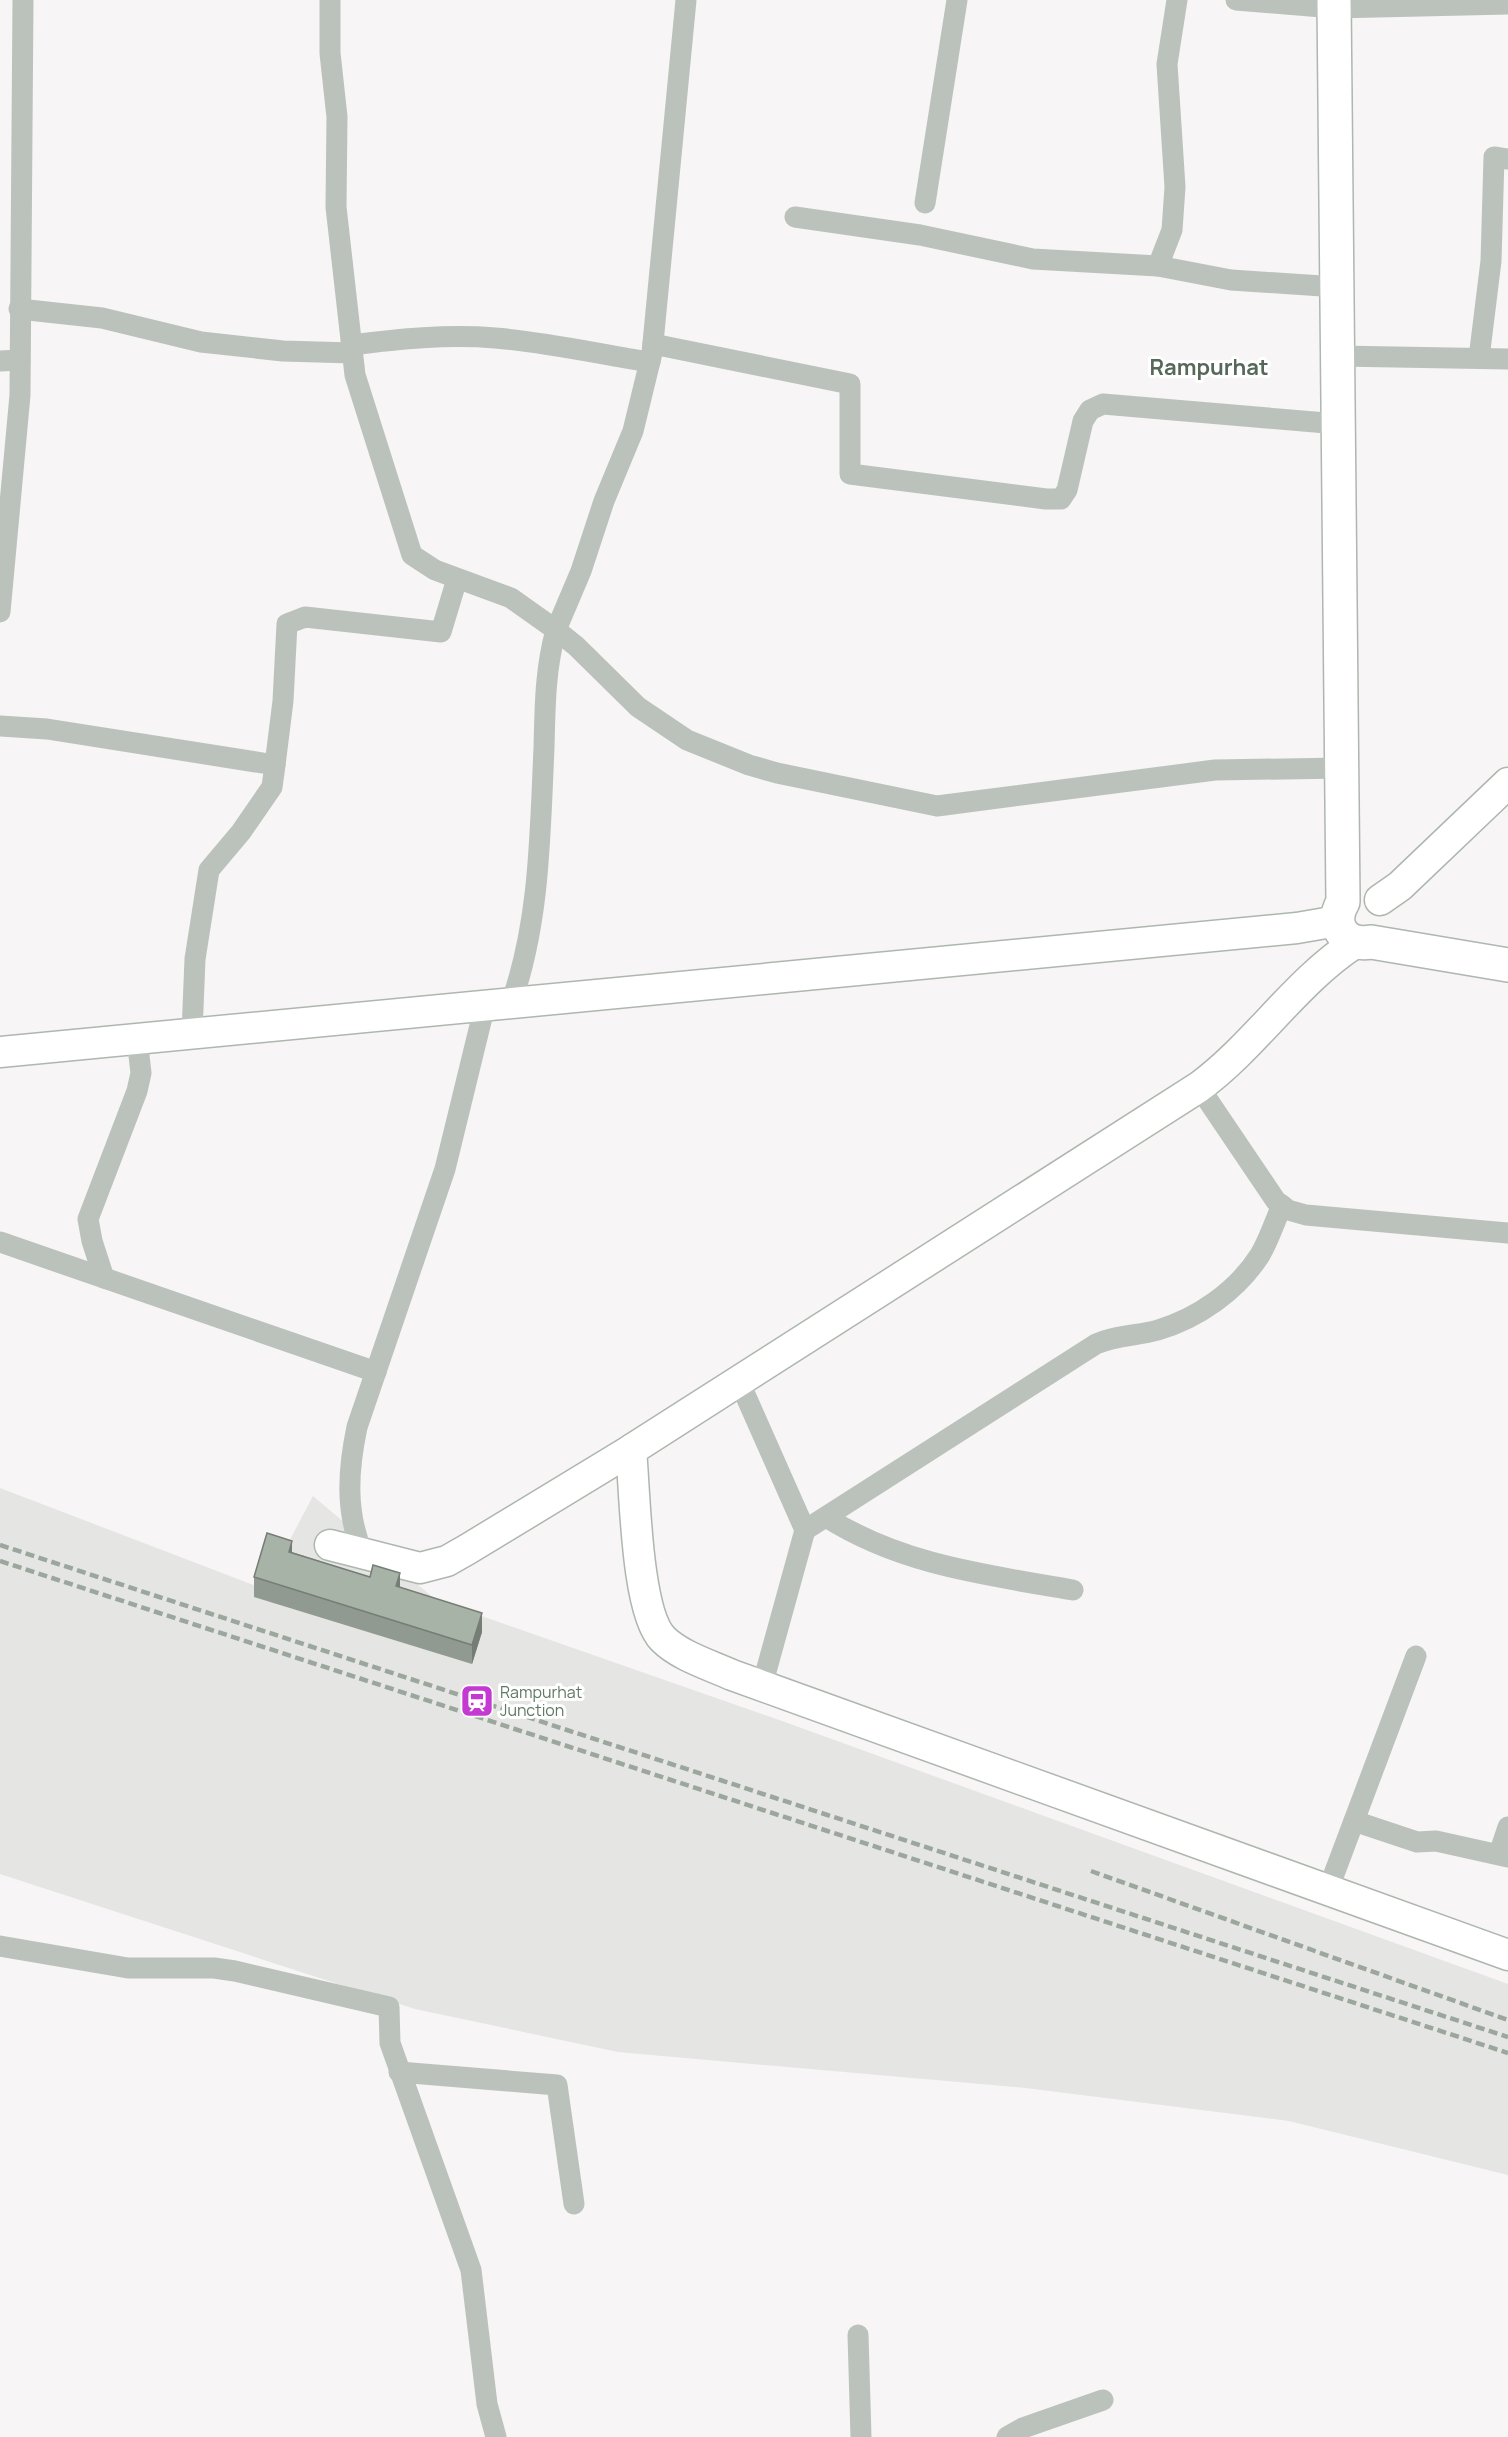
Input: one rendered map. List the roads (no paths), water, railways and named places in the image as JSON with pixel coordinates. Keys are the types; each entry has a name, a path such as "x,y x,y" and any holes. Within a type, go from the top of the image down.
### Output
{"highway":[{"path":"1334,4 1341,768 1351,926 1508,965"}],"street":[{"path":"0,612 20,395 10,360 19,309 23,0"},
{"path":"330,0 330,53 337,117 336,207 355,375 412,555 435,570 511,598 576,646 638,707 687,740 749,765 777,773 937,806 1215,770 1341,768"},
{"path":"363,1554 352,1523 350,1505 350,1458 357,1427 445,1169 498,1004 522,971 529,932 539,840 548,666 556,630 581,571 604,501 633,431 652,353 686,0"},
{"path":"925,203 957,0"},
{"path":"1158,266 1172,230 1174,209 1173,142 1167,64 1177,0"},
{"path":"1236,0 1334,4 1508,4"},
{"path":"1479,358 1491,261 1494,157 1508,159"},
{"path":"795,217 920,235 1033,259 1158,266 1231,280 1337,287"},
{"path":"19,309 102,318 201,342 283,351 352,349 422,338 492,338 652,353 850,384 850,474 1046,499 1060,499 1067,490 1083,421 1090,410 1103,404 1338,424"},
{"path":"1338,356 1508,359"},
{"path":"192,1033 195,959 209,870 272,787 283,701 287,624 304,617 441,632 457,579"},
{"path":"0,726 47,729 275,765"},
{"path":"1380,900 1400,886 1508,783"},
{"path":"0,1052 1297,928 1326,923 1351,926 1384,932 1387,924 1385,907 1380,900 1365,893 1356,894 1351,926 1316,972 1236,1057 1199,1087 631,1450 447,1561 420,1568 330,1545"},
{"path":"104,1278 88,1219 137,1090 141,1073 137,1038"},
{"path":"1199,1087 1263,1185 1282,1205 1306,1215 1508,1233"},
{"path":"805,1530 1096,1344 1111,1337 1144,1334 1166,1327 1184,1320 1215,1302 1240,1280 1260,1254 1282,1205"},
{"path":"0,1242 376,1372"},
{"path":"739,1381 805,1530 762,1686"},
{"path":"631,1450 644,1594 656,1629 662,1639 682,1652 762,1686 1508,1955"},
{"path":"826,1517 881,1547 941,1567 1073,1590"},
{"path":"1328,1890 1416,1656"},
{"path":"1354,1821 1417,1842 1436,1841 1503,1856 1508,1827"},
{"path":"0,1947 128,1968 214,1968 235,1971 389,2007 390,2043 399,2072 471,2270 487,2404 496,2437"},
{"path":"399,2072 557,2085 574,2204"},
{"path":"858,2335 861,2437"},
{"path":"1007,2437 1023,2428 1103,2400"}],"railway":[{"path":"0,1545 1508,2037"},
{"path":"0,1561 1508,2053"},
{"path":"1091,1871 1508,2020"}],"place":[{"name":"Rampurhat Junction","path":"477,1701"}],"district":[{"name":"Rampurhat","path":"1209,367"}]}
